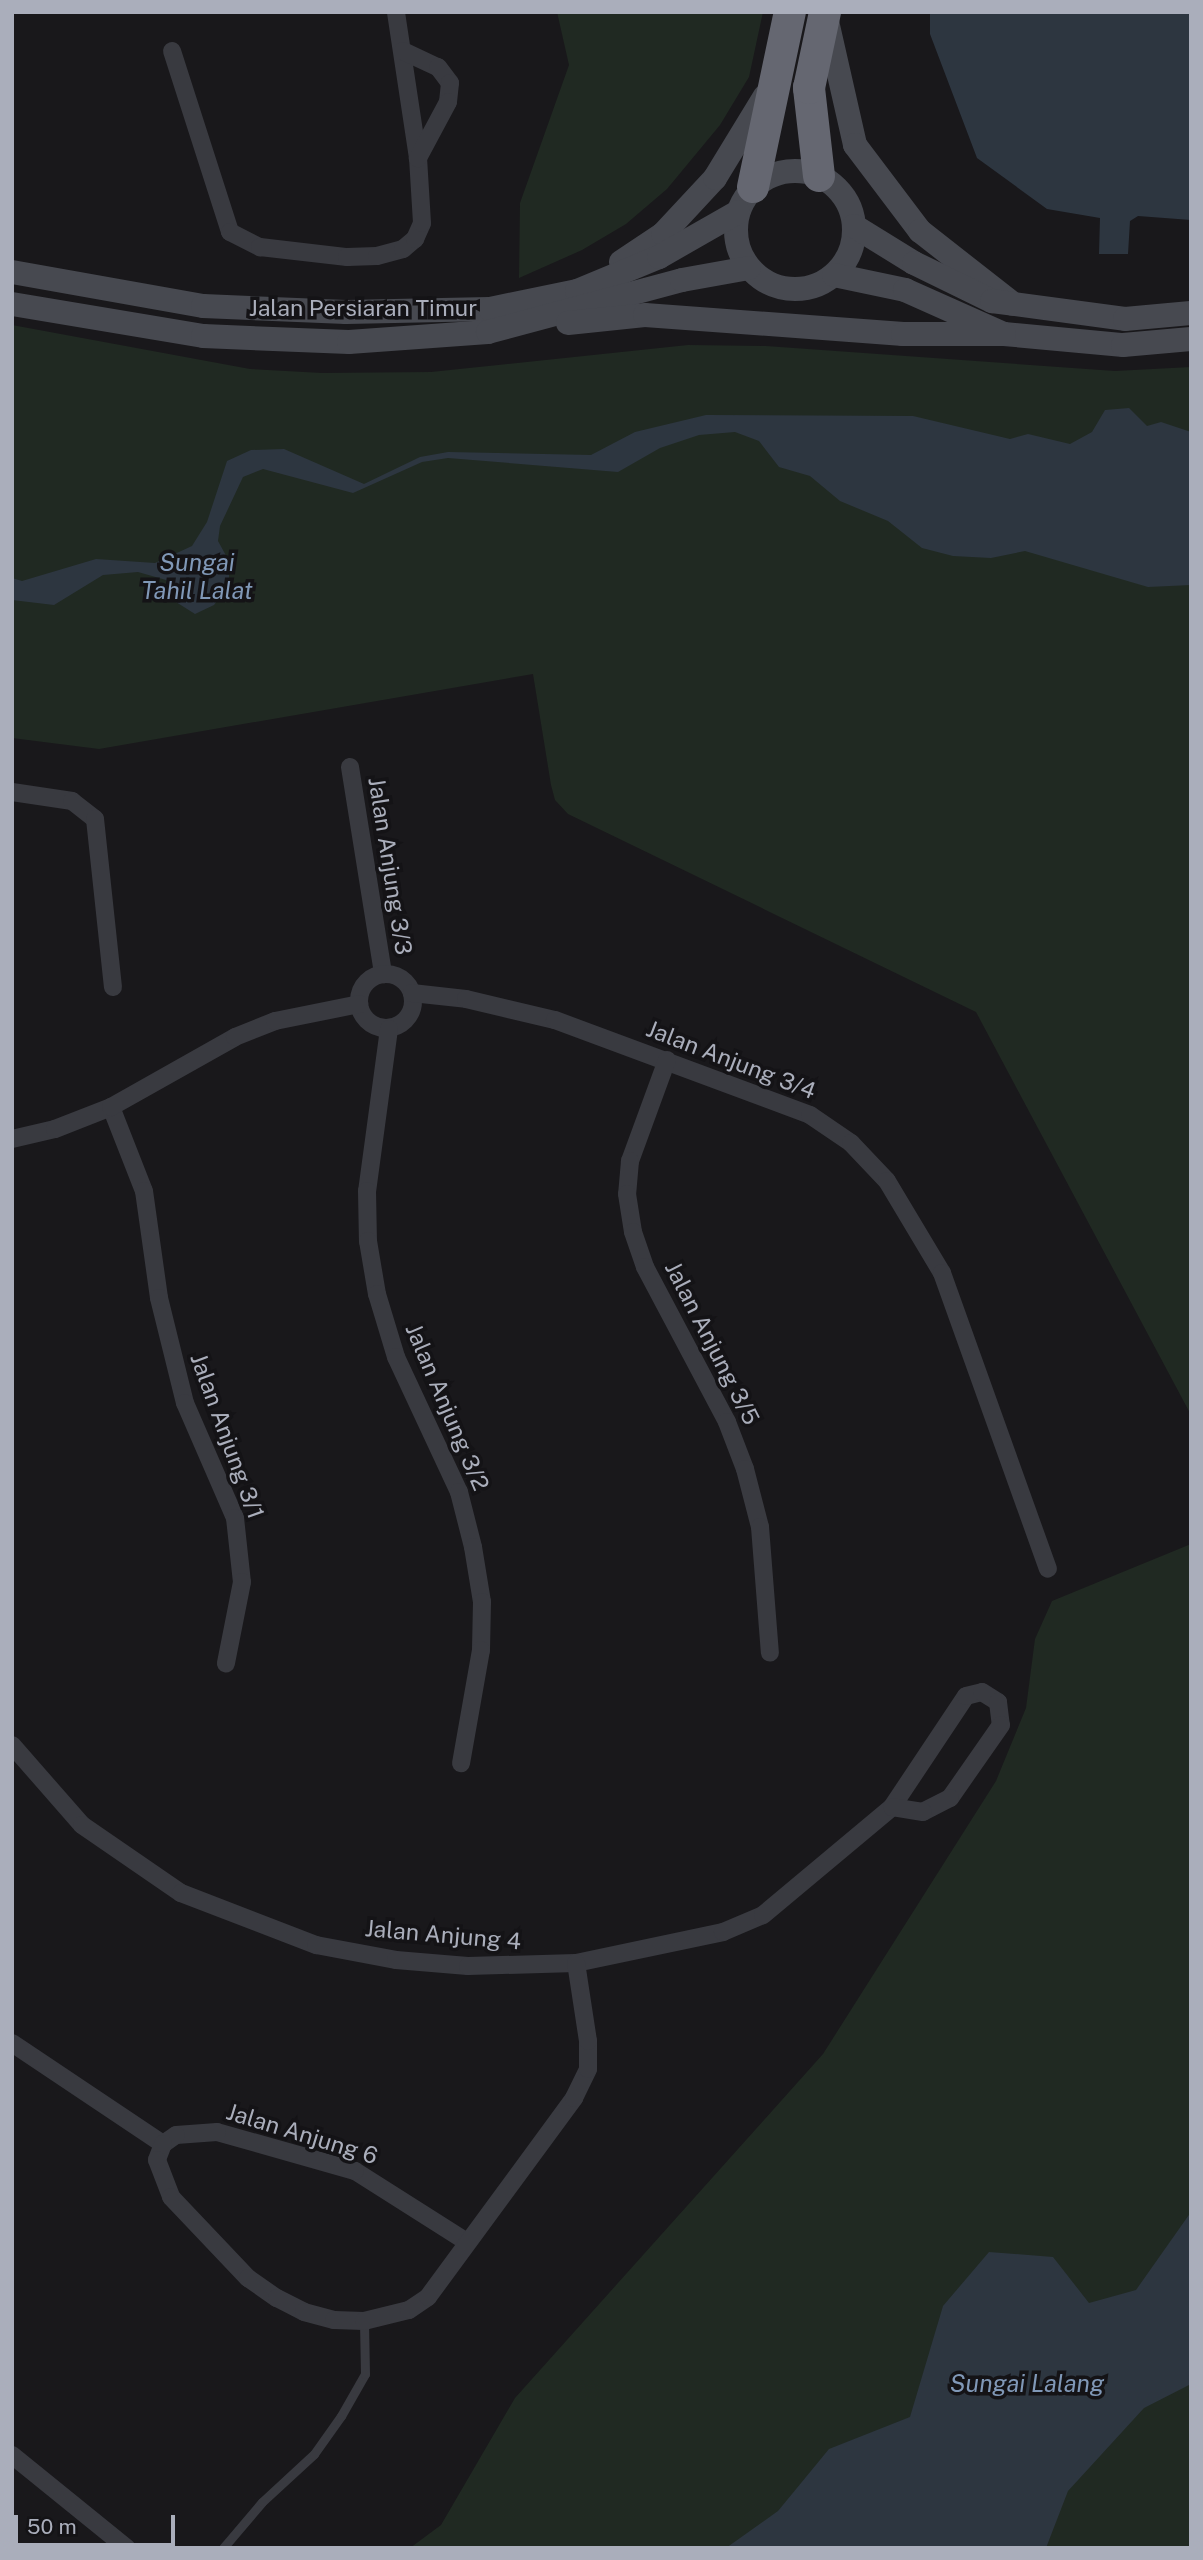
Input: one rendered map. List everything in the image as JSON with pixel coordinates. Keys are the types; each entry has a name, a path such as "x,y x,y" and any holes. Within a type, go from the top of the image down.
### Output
{"highway":[{"path":"746,200 781,60 790,12"},
{"path":"819,176 809,88 825,12"}],"street":[{"path":"172,51 221,216 229,232 243,242 347,257 403,249 415,239 422,223 418,158 396,12"},
{"path":"825,12 855,145 919,231 1013,304"},
{"path":"403,51 438,67 450,83 448,102 418,158"},
{"path":"577,291 663,233 715,178 757,113 781,60"},
{"path":"796,170 819,176 842,196 854,226 849,254 834,275 812,287 789,290 767,283 749,268 737,242 746,200 773,174 796,170"},
{"name":"Jalan Persiaran Timur","path":"12,272 203,306 346,312 491,309 577,291 659,257 746,200"},
{"path":"854,226 914,263 992,301 1125,319 1191,313"},
{"name":"Jalan Persiaran Timur","path":"12,304 203,337 349,342 488,332 682,280 749,268"},
{"path":"834,275 905,290 1004,334"},
{"path":"488,332 645,315 903,334 1004,334 1123,345 1191,339"},
{"name":"Jalan Anjung 3/3","path":"350,766 383,974"},
{"path":"12,793 72,801 95,819 113,986"},
{"path":"383,974 401,978 412,993 406,1021 389,1029 369,1023 359,1004 368,981 383,974"},
{"name":"Jalan Anjung 3/4","path":"412,993 466,999 555,1020 810,1115 851,1143 887,1181 942,1273 1048,1569"},
{"path":"12,1139 55,1129 111,1107 235,1037 275,1021 359,1004"},
{"name":"Jalan Anjung 3/2","path":"389,1029 367,1191 368,1241 377,1294 396,1357 442,1450 459,1492 473,1547 482,1602 481,1650 461,1763"},
{"name":"Jalan Anjung 3/5","path":"667,1060 630,1161 627,1194 633,1232 645,1267 727,1422 745,1469 760,1527 770,1653"},
{"name":"Jalan Anjung 3/1","path":"111,1107 144,1191 159,1298 185,1402 235,1518 242,1582 226,1663"},
{"name":"Jalan Anjung 4","path":"12,1745 82,1825 181,1893 258,1926 316,1945 396,1960 523,1968 576,1963 723,1932 763,1915 892,1807 965,1696 982,1692 998,1702 1001,1725 950,1798 923,1812 892,1807"},
{"path":"12,2043 163,2144 157,2160 171,2197 248,2278 304,2312 364,2321 409,2310 428,2297 574,2098 587,2069 586,2010 576,1963"},
{"name":"Jalan Anjung 6","path":"163,2144 197,2130 218,2132 355,2171 467,2242"},
{"path":"12,2455 127,2548"}],"lane":[{"path":"223,2548 262,2502 314,2454 341,2416 365,2374 364,2321"}],"shaded area":[{"path":"557,12 763,12 749,77 720,125 667,189 626,224 582,250 519,278 520,203 569,65"},
{"path":"12,325 250,369 322,373 431,372 688,345 766,346 1115,371 1191,367 1191,1415 976,1012 568,814 555,800 551,785 533,674 99,749 12,738"},
{"path":"1191,1544 1191,2548 410,2548 441,2525 515,2398 823,2054 996,1781 1026,1708 1035,1639 1052,1601"}],"water":[{"path":"930,12 1191,12 1191,220 1138,216 1130,221 1128,254 1099,254 1100,218 1047,209 977,158 930,34"},
{"name":"Sungai Tahil Lalat","path":"1129,408 1147,426 1161,422 1191,432 1191,585 1148,587 1025,551 991,558 953,556 922,548 888,521 840,501 810,476 779,467 759,441 735,432 699,435 660,448 618,472 448,458 422,462 353,493 263,469 243,477 220,526 218,541 229,561 229,585 214,605 195,614 176,602 166,580 138,572 103,575 54,605 12,600 12,578 22,581 96,559 155,563 192,546 207,522 227,461 251,450 284,449 364,484 420,457 448,452 591,455 635,432 706,415 913,416 1010,439 1028,434 1070,444 1092,432 1105,410"},
{"name":"Sungai Lalang","path":"1191,2212 1191,2384 1144,2408 1068,2491 1046,2548 726,2548 778,2511 829,2449 910,2417 943,2306 989,2252 1053,2257 1089,2303 1136,2290"}]}
